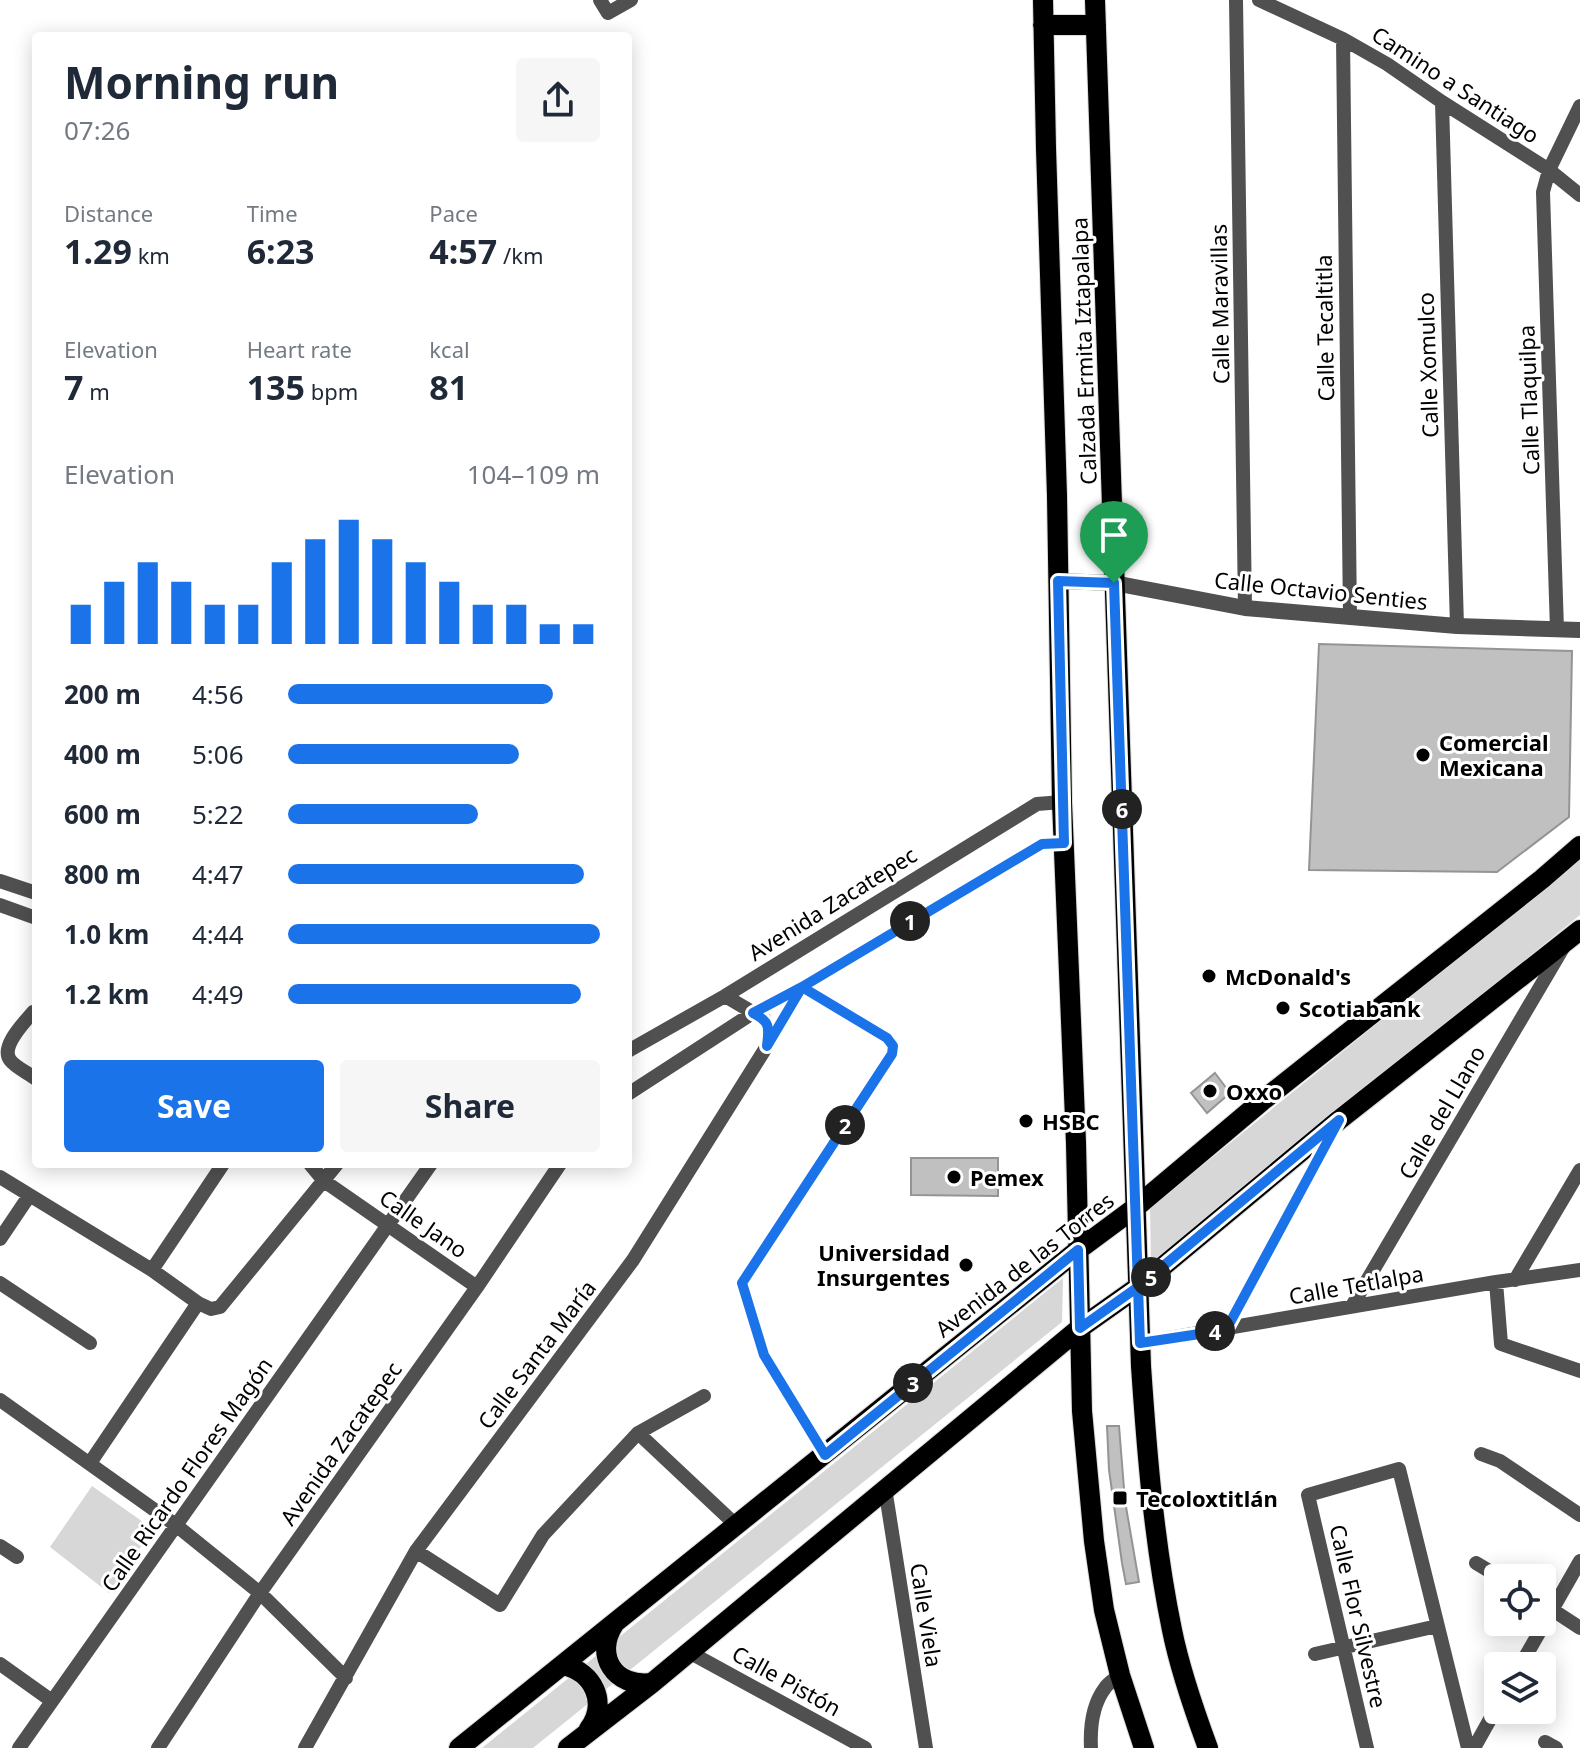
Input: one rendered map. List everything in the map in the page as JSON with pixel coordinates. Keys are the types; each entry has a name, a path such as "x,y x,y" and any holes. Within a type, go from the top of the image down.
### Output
{"main road":[{"name":"Calzada Ermita Iztapalapa","path":"1043,0 1062,802 1082,1411 1104,1610 1120,1675 1144,1748"},
{"name":"Calzada Ermita Iztapalapa","path":"1095,0 1138,1287 1147,1462 1172,1631 1191,1703 1208,1748"},
{"path":"1043,25 1096,25"},
{"name":"Avenida de las Torres","path":"459,1748 1078,1250 1136,1207 1262,1101 1580,846"},
{"path":"568,1748 652,1683 1080,1328 1138,1287 1339,1120 1574,936"},
{"path":"614,1624 605,1650 612,1669 625,1680 652,1683"},
{"path":"563,1665 587,1676 596,1691 598,1708 587,1732"}],"street":[{"path":"600,0 608,13 631,0"},
{"name":"Calle Maravillas","path":"1236,0 1245,608"},
{"name":"Camino a Santiago","path":"1259,0 1343,39 1387,64 1549,170 1580,195"},
{"name":"Calle Tecaltitla","path":"1343,39 1350,616"},
{"name":"Calle Xomulco","path":"1442,102 1457,626"},
{"name":"Calle Tlaquilpa","path":"1557,630 1543,192 1549,170 1580,106"},
{"name":"Calle Octavio Senties","path":"1058,581 1114,583 1245,608 1457,626 1580,630"},
{"name":"Avenida Zacatepec","path":"632,1049 725,996 1037,804 1062,802"},
{"path":"632,1091 753,1013 1042,844 1064,843"},
{"path":"0,881 32,892"},
{"path":"0,905 32,917"},
{"name":"Calle del Llano","path":"1352,1306 1574,936"},
{"path":"802,987 887,1038 893,1046 892,1054 742,1283 764,1355 825,1455"},
{"name":"Calle Santa María","path":"305,1748 416,1551 633,1260 802,987"},
{"path":"725,996 764,1019 769,1032 767,1046"},
{"path":"32,1013 9,1042 6,1051 9,1060 32,1076"},
{"path":"1226,1330 1339,1120"},
{"path":"152,1270 220,1168"},
{"name":"Calle Jano","path":"313,1168 324,1181 477,1287"},
{"path":"0,1177 211,1309 220,1307 334,1168"},
{"name":"Calle Ricardo Flores Magón","path":"19,1748 428,1168"},
{"name":"Avenida Zacatepec","path":"158,1748 260,1593 477,1287 557,1168"},
{"path":"1515,1280 1580,1170"},
{"path":"0,1239 29,1196"},
{"name":"Calle Tetlalpa","path":"1140,1343 1580,1270"},
{"path":"1496,1282 1501,1344 1580,1371"},
{"path":"0,1283 90,1343"},
{"path":"90,1463 198,1303"},
{"path":"416,1551 500,1605 543,1535 638,1433 704,1396"},
{"path":"0,1400 177,1526 260,1593 346,1678"},
{"path":"638,1433 736,1525"},
{"path":"1481,1454 1500,1461 1580,1515"},
{"name":"Calle Flor Silvestre","path":"1367,1748 1308,1495 1399,1469 1437,1626"},
{"name":"Calle Viela","path":"885,1488 926,1748"},
{"path":"0,1546 17,1557"},
{"path":"1556,1594 1580,1561"},
{"path":"1476,1563 1484,1568"},
{"path":"1556,1612 1580,1628"},
{"path":"1315,1654 1437,1626 1468,1748"},
{"name":"Calle Pistón","path":"689,1652 865,1748"},
{"path":"0,1664 52,1701"},
{"path":"1091,1748 1092,1717 1105,1688 1120,1675"},
{"path":"1474,1748 1487,1724"}],"shaded area":[{"path":"1580,859 1580,915 1151,1264 1150,1208"},
{"path":"1063,1278 1062,1322 533,1748 482,1748"},
{"path":"92,1486 153,1529 109,1593 50,1547"}],"building":[{"path":"1319,644 1572,651 1569,817 1497,872 1309,870"},
{"path":"1215,1073 1230,1093 1207,1113 1191,1093"},
{"name":"Pemex","path":"911,1158 998,1158 998,1196 911,1195"},
{"path":"1107,1426 1119,1426 1125,1501 1139,1582 1126,1584 1109,1470"}],"place":[{"name":"Comercial Mexicana","path":"1423,755"},
{"name":"McDonald's","path":"1209,976"},
{"name":"Scotiabank","path":"1283,1008"},
{"name":"Oxxo","path":"1210,1091"},
{"name":"HSBC","path":"1026,1121"},
{"name":"Pemex","path":"954,1177"},
{"name":"Universidad Insurgentes","path":"966,1265"},
{"name":"Tecoloxtitlán","path":"1120,1498"}],"route":[{"path":"1114,583 1058,581 1064,843 1042,844 753,1013 767,1023 767,1046 802,987 887,1038 893,1046 892,1054 742,1283 764,1355 825,1455 1078,1250 1080,1328 1138,1287 1140,1343 1226,1330 1339,1120 1138,1287 1114,583"}]}
